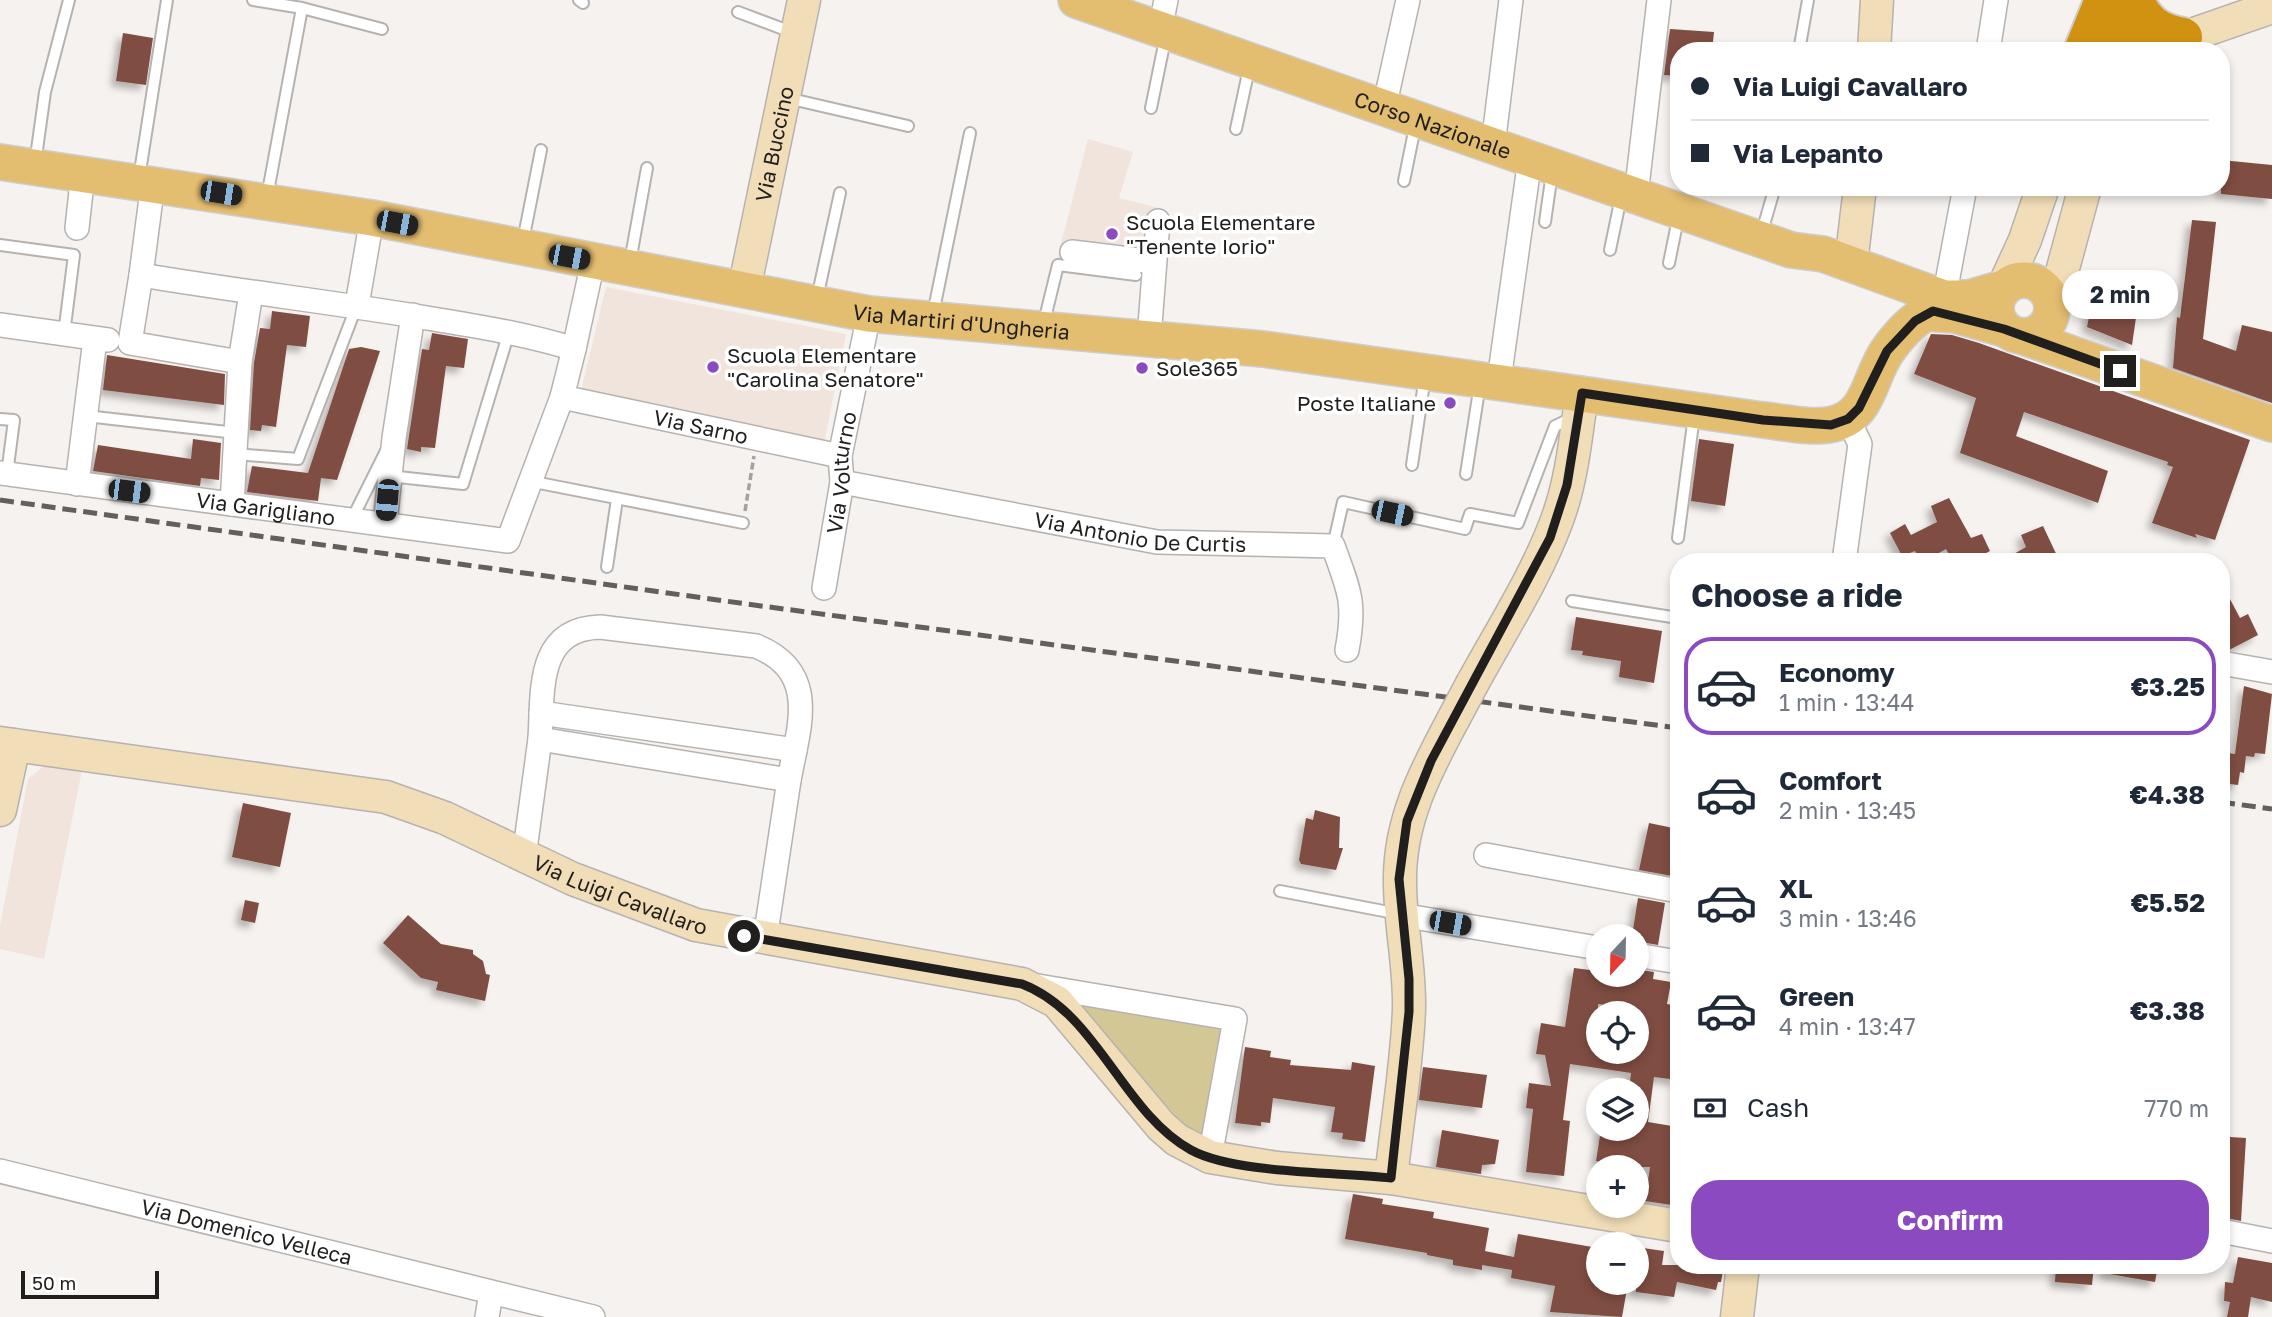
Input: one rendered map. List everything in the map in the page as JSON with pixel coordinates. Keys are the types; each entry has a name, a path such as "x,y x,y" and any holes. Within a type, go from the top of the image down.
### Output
{"highway":[{"path":"2095,42 2104,0"},
{"path":"2134,0 2146,22 2172,42"},
{"path":"2126,42 2134,0"}],"main road":[{"name":"Corso Nazionale","path":"1076,0 1164,20 1250,61 1775,245 1819,267 1884,292 1891,310 1887,351"},
{"name":"Via Martiri d'Ungheria","path":"0,162 267,200 372,218 869,314 1149,338 1426,370 1490,379 1581,403 1695,410 1817,425 1831,425 1848,419"},
{"name":"Corso Nazionale","path":"1775,245 1823,254 1944,298 1969,298 2003,289 2017,280 2035,282 2048,293 2033,323"},
{"path":"2003,289 1998,296 1995,313 2033,323 2095,363 2272,424"},
{"path":"1848,419 1865,399 1887,351 1915,321 1933,311 2033,323"}],"street":[{"name":"Via Buccino","path":"744,290 804,0"},
{"path":"1384,108 1408,0"},
{"path":"1493,145 1511,0"},
{"path":"1629,193 1659,0"},
{"path":"1875,42 1877,0"},
{"path":"1990,42 1996,0"},
{"path":"2180,42 2272,7"},
{"path":"1490,379 1542,163"},
{"path":"77,228 83,173"},
{"path":"130,343 141,275 146,182"},
{"path":"1851,264 1859,196"},
{"path":"1944,298 1963,196"},
{"path":"2003,289 2025,240 2040,196"},
{"path":"2033,323 2082,196"},
{"path":"357,305 372,218"},
{"path":"1149,338 1145,269 1157,221"},
{"path":"1072,252 1145,269"},
{"path":"529,481 562,397 593,262"},
{"path":"141,275 251,293 357,305 509,332 574,349"},
{"path":"232,504 240,362 251,293"},
{"name":"Via Volturno","path":"824,588 842,482 840,456 869,314"},
{"path":"385,524 394,438 413,316"},
{"path":"0,325 240,362"},
{"path":"77,484 95,338"},
{"name":"Via Sarno","path":"562,397 840,456"},
{"path":"1391,1178 1409,1012 1409,979 1399,879 1407,821 1420,782 1554,528 1567,485 1581,403"},
{"path":"1845,553 1860,444 1848,419"},
{"name":"Via Garigliano","path":"4,474 508,541 529,481"},
{"name":"Via Antonio De Curtis","path":"842,482 1157,542 1333,546"},
{"path":"1333,546 1349,591 1353,616 1347,650"},
{"path":"524,857 548,659 556,644 569,634 584,628 756,646 774,653 788,666 798,682 802,701 765,939"},
{"path":"2230,665 2272,672"},
{"path":"541,713 795,750"},
{"path":"540,738 789,780"},
{"path":"0,810 7,743"},
{"name":"Via Luigi Cavallaro","path":"7,743 386,797 445,818 524,857 673,918 765,939 1022,984 1057,1003 1161,1126 1177,1140 1210,1157 1277,1168 1391,1178 1670,1225"},
{"path":"1486,855 1670,890"},
{"path":"1401,915 1586,946"},
{"path":"1649,957 1670,961"},
{"path":"1022,984 1235,1019 1210,1157"},
{"name":"Via Domenico Velleca","path":"0,1171 593,1317"},
{"path":"2230,1233 2272,1241"},
{"path":"1737,1317 1742,1274"},
{"path":"487,1317 491,1293"}],"lane":[{"path":"35,167 45,92 69,0"},
{"path":"146,182 167,0"},
{"path":"253,0 302,8 382,29"},
{"path":"1801,42 1808,0"},
{"path":"267,200 302,8"},
{"path":"738,12 796,34"},
{"path":"1151,108 1164,20"},
{"path":"1236,129 1250,61"},
{"path":"784,97 908,126"},
{"path":"1404,181 1417,119"},
{"path":"932,320 970,133"},
{"path":"522,248 541,150"},
{"path":"1542,163 1545,222"},
{"path":"629,268 647,168"},
{"path":"816,304 840,193"},
{"path":"1610,250 1629,193"},
{"path":"1775,196 1775,245"},
{"path":"1669,262 1680,211"},
{"path":"64,334 77,228"},
{"path":"0,245 74,255"},
{"path":"1042,329 1058,265 1145,269"},
{"path":"86,416 235,444 298,459 357,305"},
{"path":"389,476 463,484 509,332"},
{"path":"1412,466 1426,370"},
{"path":"1466,474 1490,379"},
{"path":"1333,546 1343,502 1465,529 1470,514 1518,523 1555,426 1581,403"},
{"path":"1678,538 1695,410"},
{"path":"0,419 14,420 4,474"},
{"path":"351,521 371,475 394,438"},
{"path":"529,481 743,523"},
{"path":"607,567 617,499"},
{"path":"1572,601 1670,617"},
{"path":"1280,891 1401,915"}],"path":[{"path":"743,523 757,439"}],"shaded area":[{"name":"Scuola Elementare \"Tenente Iorio\"","path":"1088,139 1133,152 1119,198 1163,209 1156,317 1148,273 1057,259"},
{"name":"Scuola Elementare \"Carolina Senatore\"","path":"606,287 846,334 823,448 579,399"},
{"path":"44,766 82,770 44,959 0,949 0,926 28,779"},
{"path":"1075,1001 1228,1027 1207,1142 1185,1127"}],"building":[{"path":"1670,29 1714,32 1713,42 1670,42 1670,75 1664,75"},
{"path":"123,33 153,38 146,85 116,81"},
{"path":"2230,161 2272,165 2272,199 2230,195"},
{"path":"2192,220 2216,222 2203,339 2236,351 2242,325 2272,332 2272,403 2173,368 2177,317 2180,318"},
{"path":"2096,281 2126,291 2140,290 2132,345 2087,327"},
{"path":"272,311 310,316 306,347 287,345 276,427 262,425 261,431 250,430 254,363 260,328 270,329"},
{"path":"432,333 468,339 464,368 446,366 435,448 421,447 421,452 407,449 422,349 429,350"},
{"path":"1931,334 1952,335 1979,343 2250,440 2215,540 2195,534 2197,538 2152,523 2173,467 2167,465 2168,462 2024,412 2016,436 2108,471 2098,503 1960,453 1976,398 1914,374"},
{"path":"361,347 380,351 337,480 321,478 318,501 247,492 252,466 308,473 349,349"},
{"path":"107,355 225,374 224,405 103,390"},
{"path":"193,439 221,443 219,480 201,478 200,486 93,471 98,445 191,459"},
{"path":"1699,439 1734,444 1725,506 1691,501"},
{"path":"1949,498 1971,538 1982,534 1990,551 1948,553 1946,549 1939,553 1900,553 1890,533 1905,524 1911,535 1937,522 1931,506"},
{"path":"2043,526 2056,553 2016,553 2026,547 2021,535"},
{"path":"2230,599 2240,618 2248,614 2258,635 2230,649"},
{"path":"1576,617 1662,631 1654,683 1619,677 1621,661 1582,655 1583,651 1571,650"},
{"path":"2244,686 2272,694 2265,754 2246,756 2244,773 2240,772 2238,785 2230,784 2230,753 2235,754"},
{"path":"243,803 291,813 280,867 232,857"},
{"path":"1315,810 1340,817 1339,848 1343,848 1336,870 1301,864 1299,860 1306,818 1313,820"},
{"path":"1649,823 1670,827 1670,876 1639,870"},
{"path":"1638,898 1665,903 1658,945 1649,943 1649,924 1634,924"},
{"path":"245,900 259,903 255,923 241,920"},
{"path":"408,915 441,944 473,950 473,954 483,961 486,974 490,975 485,1001 436,990 438,982 421,978 383,943"},
{"path":"1574,968 1586,970 1586,987 1649,987 1649,971 1654,972 1653,979 1670,982 1667,1004 1670,1005 1670,1079 1654,1077 1649,1114 1649,1078 1630,1078 1631,1073 1570,1064 1563,1120 1570,1121 1564,1176 1526,1172 1533,1109 1526,1108 1529,1083 1551,1086 1545,1055 1536,1054 1541,1023 1565,1027"},
{"path":"1245,1047 1271,1051 1270,1057 1291,1060 1290,1065 1351,1070 1352,1062 1375,1066 1365,1142 1342,1139 1343,1133 1331,1132 1335,1107 1273,1098 1270,1123 1261,1122 1261,1126 1235,1123"},
{"path":"1423,1067 1487,1075 1482,1108 1419,1100"},
{"path":"1649,1122 1670,1126 1670,1205 1649,1202 1649,1155 1597,1155 1599,1141 1649,1141"},
{"path":"1442,1130 1499,1140 1495,1164 1482,1165 1481,1174 1436,1167"},
{"path":"2230,1137 2246,1138 2241,1221 2230,1219"},
{"path":"1353,1194 1383,1199 1382,1204 1434,1212 1433,1218 1489,1228 1485,1251 1514,1257 1518,1234 1586,1246 1586,1295 1626,1295 1622,1317 1550,1312 1555,1286 1511,1278 1512,1270 1482,1265 1482,1270 1453,1265 1453,1260 1427,1253 1345,1239"},
{"path":"1649,1249 1664,1251 1662,1265 1670,1265 1670,1274 1722,1274 1716,1290 1677,1282 1674,1297 1649,1294"},
{"path":"2238,1257 2272,1263 2272,1302 2251,1297 2248,1317 2227,1317 2230,1302 2224,1301 2225,1282 2233,1283"},
{"path":"2055,1274 2093,1274 2092,1285 2055,1282"},
{"path":"2110,1274 2156,1274 2155,1282"}],"railway":[{"path":"0,500 754,605 1670,727"},
{"path":"2230,803 2272,809"}],"place":[{"name":"Scuola Elementare \"Tenente Iorio\"","path":"1112,234"},
{"name":"Scuola Elementare \"Carolina Senatore\"","path":"713,367"},
{"name":"Sole365","path":"1142,368"},
{"name":"Poste Italiane","path":"1450,403"}],"route":[{"path":"744,936 1022,984 1046,994 1057,1003 1161,1126 1192,1150 1210,1157 1241,1163 1391,1178 1409,1012 1409,979 1399,879 1402,841 1420,782 1550,538 1567,485 1582,393 1763,420 1831,425 1848,419 1859,408 1887,351 1915,321 1933,311 1955,314 2004,329 2017,336 2120,371"}]}
